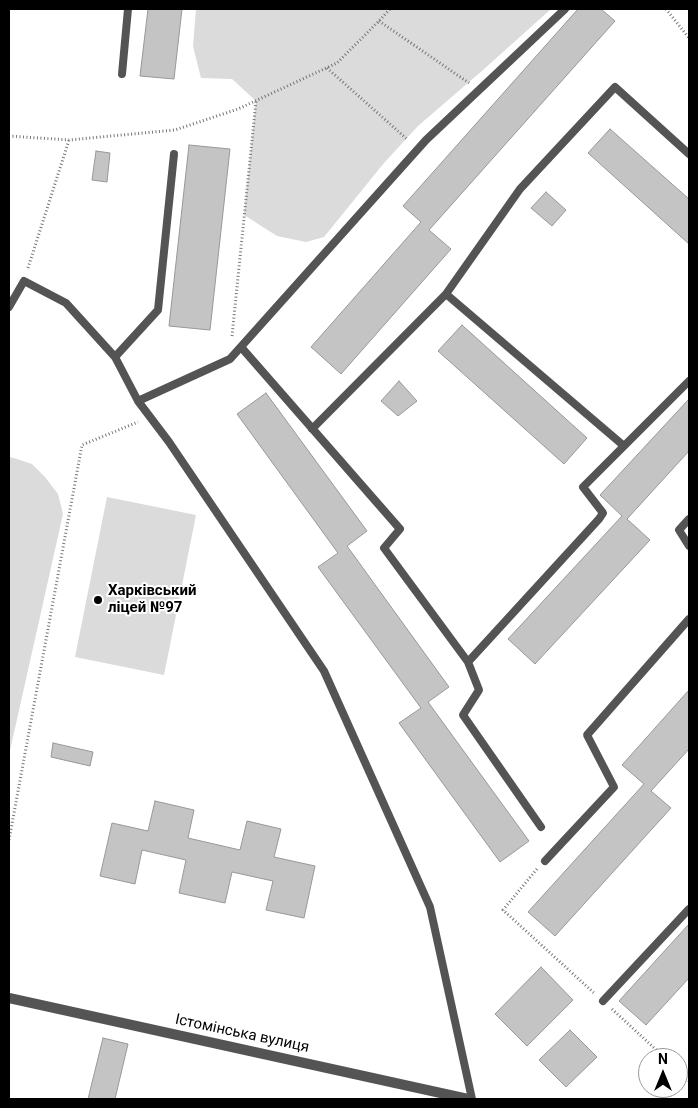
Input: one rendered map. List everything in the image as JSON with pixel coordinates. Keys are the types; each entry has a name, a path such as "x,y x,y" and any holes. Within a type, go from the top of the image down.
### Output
{"street":[{"name":"Істомінська вулиця","path":"9,998 468,1099"}],"lane":[{"path":"122,74 128,9"},
{"path":"138,400 230,360 426,140 565,9"},
{"path":"312,428 446,294 520,189 615,87 689,154"},
{"path":"114,357 158,310 174,154"},
{"path":"9,307 24,281 66,303 114,357 138,400 169,442 324,670 430,907 472,1099"},
{"path":"446,294 624,446"},
{"path":"241,347 400,529 384,548 468,662 479,690 463,715 541,827"},
{"path":"468,662 603,513 583,487 689,380"},
{"path":"689,519 680,530 689,546"},
{"path":"544,861 614,787 587,735 689,619"},
{"path":"602,1001 689,909"}],"path":[{"path":"9,136 69,140 175,130 238,109 337,63 390,9"},
{"path":"666,9 689,38"},
{"path":"379,21 479,90"},
{"path":"327,68 418,149"},
{"path":"230,360 256,101"},
{"path":"24,281 69,140"},
{"path":"9,840 82,445 150,417"},
{"path":"544,861 503,910 654,1048"}],"shaded area":[{"path":"196,9 551,9 418,126 384,163 324,237 306,242 277,236 244,215 256,101 232,79 201,78 193,46"},
{"path":"9,457 32,464 45,477 58,494 63,514 9,755"},
{"path":"107,497 196,515 164,675 75,657"}],"building":[{"path":"148,9 182,9 174,79 140,76"},
{"path":"578,9 601,9 615,21 429,230 451,249 341,374 311,347 421,222 403,206"},
{"path":"610,129 689,199 689,244 588,153"},
{"path":"189,145 230,149 210,330 169,326"},
{"path":"96,151 110,153 107,182 92,180"},
{"path":"546,192 566,210 552,226 531,208"},
{"path":"462,325 587,438 564,464 438,351"},
{"path":"399,381 417,401 398,416 381,401"},
{"path":"266,393 367,531 347,546 449,687 428,702 529,841 500,862 399,723 421,708 318,567 338,553 237,414"},
{"path":"689,399 689,451 627,519 650,540 535,664 508,639 622,516 600,495"},
{"path":"689,690 689,749 651,791 671,808 555,936 528,912 644,784 622,765"},
{"path":"53,743 93,752 90,766 51,757"},
{"path":"155,801 194,810 188,838 240,850 247,821 281,829 274,857 315,866 304,918 266,910 273,881 232,872 225,903 179,893 186,860 142,850 135,884 100,876 112,823 148,831"},
{"path":"689,924 689,978 646,1025 619,1001"},
{"path":"541,967 573,1000 527,1046 495,1014"},
{"path":"570,1030 597,1057 566,1087 539,1060"},
{"path":"103,1038 128,1044 115,1099 88,1099"}],"place":[{"name":"Харківський ліцей №97","path":"98,600"}]}
